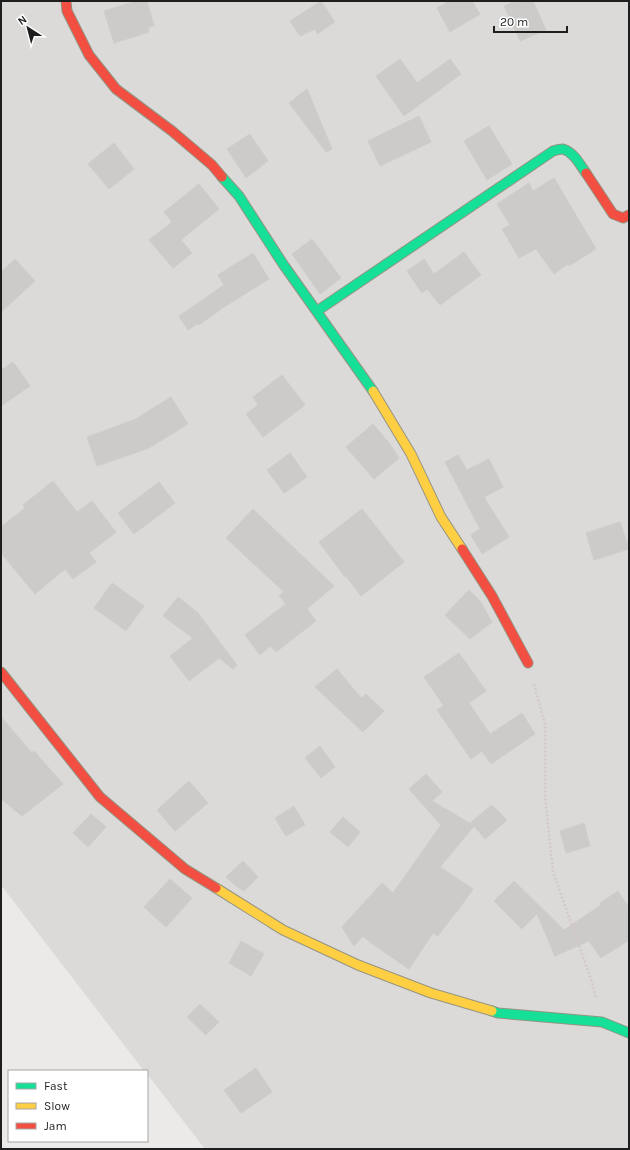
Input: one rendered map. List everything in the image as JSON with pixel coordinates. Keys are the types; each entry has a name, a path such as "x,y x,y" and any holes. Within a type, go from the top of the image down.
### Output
{"street":[{"path":"66,1 67,11 89,55 116,89 172,131 212,165 239,196 283,264 371,388 411,454 441,517 492,596 528,662"},
{"path":"317,311 553,151 562,149 570,153 576,159 613,214 623,218 629,215"},
{"path":"1,672 100,797 185,869 284,930 373,971 431,993 498,1013 602,1022 629,1033"}],"path":[{"path":"528,662 545,724 545,796 553,872 591,979 602,1022"}],"shaded area":[{"path":"1,1 629,1 629,1149 205,1149 148,1075 148,1070 143,1070 1,885"}],"building":[{"path":"137,1 147,1 154,26 148,27 149,32 114,43 104,11"},
{"path":"321,1 335,22 317,34 315,29 300,36 290,21"},
{"path":"449,1 472,1 480,14 450,32 437,8"},
{"path":"516,1 533,1 546,30 520,41 504,6"},
{"path":"400,59 417,83 450,59 461,74 404,116 376,76"},
{"path":"307,89 332,149 326,152 289,103"},
{"path":"419,116 431,142 380,166 368,141"},
{"path":"489,126 512,164 487,180 464,141"},
{"path":"250,134 268,161 246,178 227,149"},
{"path":"114,143 134,169 109,189 88,164"},
{"path":"554,178 596,249 569,266 568,264 554,274 536,249 519,258 502,229 510,225 497,204 529,183 533,191"},
{"path":"199,184 219,209 181,240 192,253 173,268 149,240 172,222 164,212"},
{"path":"312,239 341,278 320,294 292,254"},
{"path":"464,252 481,275 440,305 427,289 422,293 407,271 424,259 434,274"},
{"path":"253,253 269,279 224,307 199,325 197,324 188,330 179,316 224,285 218,275"},
{"path":"15,259 35,281 1,312 1,272"},
{"path":"13,362 30,386 1,406 1,370"},
{"path":"282,375 305,405 263,437 246,414 258,405 253,397"},
{"path":"171,397 188,424 149,448 97,466 87,437 134,420"},
{"path":"373,424 390,444 399,458 374,479 346,447"},
{"path":"290,453 307,477 284,493 267,470"},
{"path":"458,455 467,470 489,459 503,487 484,497 509,537 482,554 471,535 480,529 445,462"},
{"path":"53,481 77,512 92,501 116,532 89,553 96,562 73,579 65,569 35,594 1,553 1,527 25,508 23,505"},
{"path":"159,482 175,503 134,534 118,513"},
{"path":"253,509 334,586 307,609 316,621 276,652 270,646 260,655 245,635 286,604 279,595 284,592 226,538"},
{"path":"362,509 404,562 361,596 319,542"},
{"path":"620,522 629,549 594,560 586,533"},
{"path":"112,583 144,606 126,631 94,608"},
{"path":"469,590 480,601 492,622 470,639 445,615"},
{"path":"178,597 198,613 237,665 233,669 219,658 189,681 170,656 193,638 163,616"},
{"path":"459,653 486,691 469,703 490,734 522,713 535,734 491,764 482,751 471,759 437,710 444,706 424,677"},
{"path":"337,669 361,698 366,694 384,711 363,732 315,687"},
{"path":"1,717 32,753 34,751 63,784 22,816 1,799"},
{"path":"320,746 335,767 321,778 305,758"},
{"path":"426,774 442,792 432,801 473,825 471,822 492,805 507,820 485,839 474,826 440,867 473,889 438,936 433,933 409,969 363,936 354,946 342,927 382,883 393,893 441,825 409,789"},
{"path":"189,781 208,803 175,831 157,810"},
{"path":"294,806 305,825 286,836 275,818"},
{"path":"91,814 106,827 88,847 73,833"},
{"path":"343,817 360,832 348,847 330,832"},
{"path":"584,823 590,846 566,853 560,831"},
{"path":"243,861 258,877 244,891 226,877"},
{"path":"170,879 192,898 166,927 144,907"},
{"path":"514,881 564,930 601,905 600,903 618,891 629,908 629,940 601,958 589,941 555,956 537,914 522,929 494,901"},
{"path":"241,941 264,954 251,976 229,963"},
{"path":"200,1004 219,1022 206,1035 187,1017"},
{"path":"256,1068 272,1092 241,1113 224,1090"}],"traffic: fast":[{"path":"317,311 553,151 563,149 567,151 576,159 586,173"},
{"path":"222,177 239,196 283,264 373,391"},
{"path":"492,1011 498,1013 602,1022 629,1033"}],"traffic: slow":[{"path":"373,391 411,454 441,517 462,549"},
{"path":"216,888 283,930 358,965 431,993 492,1011"}],"traffic: jam":[{"path":"66,1 67,11 89,55 116,89 172,131 212,165 222,177"},
{"path":"586,173 613,214 623,218 629,215"},
{"path":"462,549 492,596 528,663"},
{"path":"1,672 100,797 185,869 216,888"}]}
